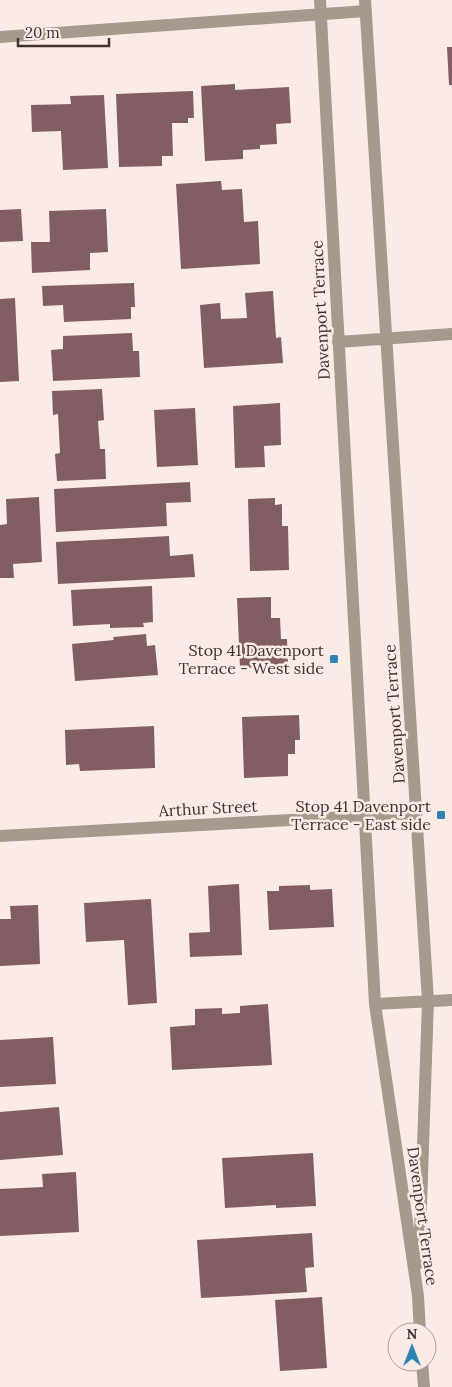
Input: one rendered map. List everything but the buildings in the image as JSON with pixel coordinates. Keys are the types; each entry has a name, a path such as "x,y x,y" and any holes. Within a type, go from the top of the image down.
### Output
{"street":[{"name":"Davenport Terrace","path":"320,0 375,1004 418,1296"},
{"name":"Davenport Terrace","path":"366,5 428,1001 418,1296"},
{"path":"0,37 321,14 366,5"},
{"path":"338,342 452,334"},
{"name":"Arthur Street","path":"0,836 417,812"},
{"path":"375,1004 452,1000"},
{"path":"418,1296 419,1322"},
{"path":"423,1372 424,1387"}],"place":[{"name":"Stop 41 Davenport Terrace - West side","path":"334,659"},
{"name":"Stop 41 Davenport Terrace - East side","path":"441,815"}]}
